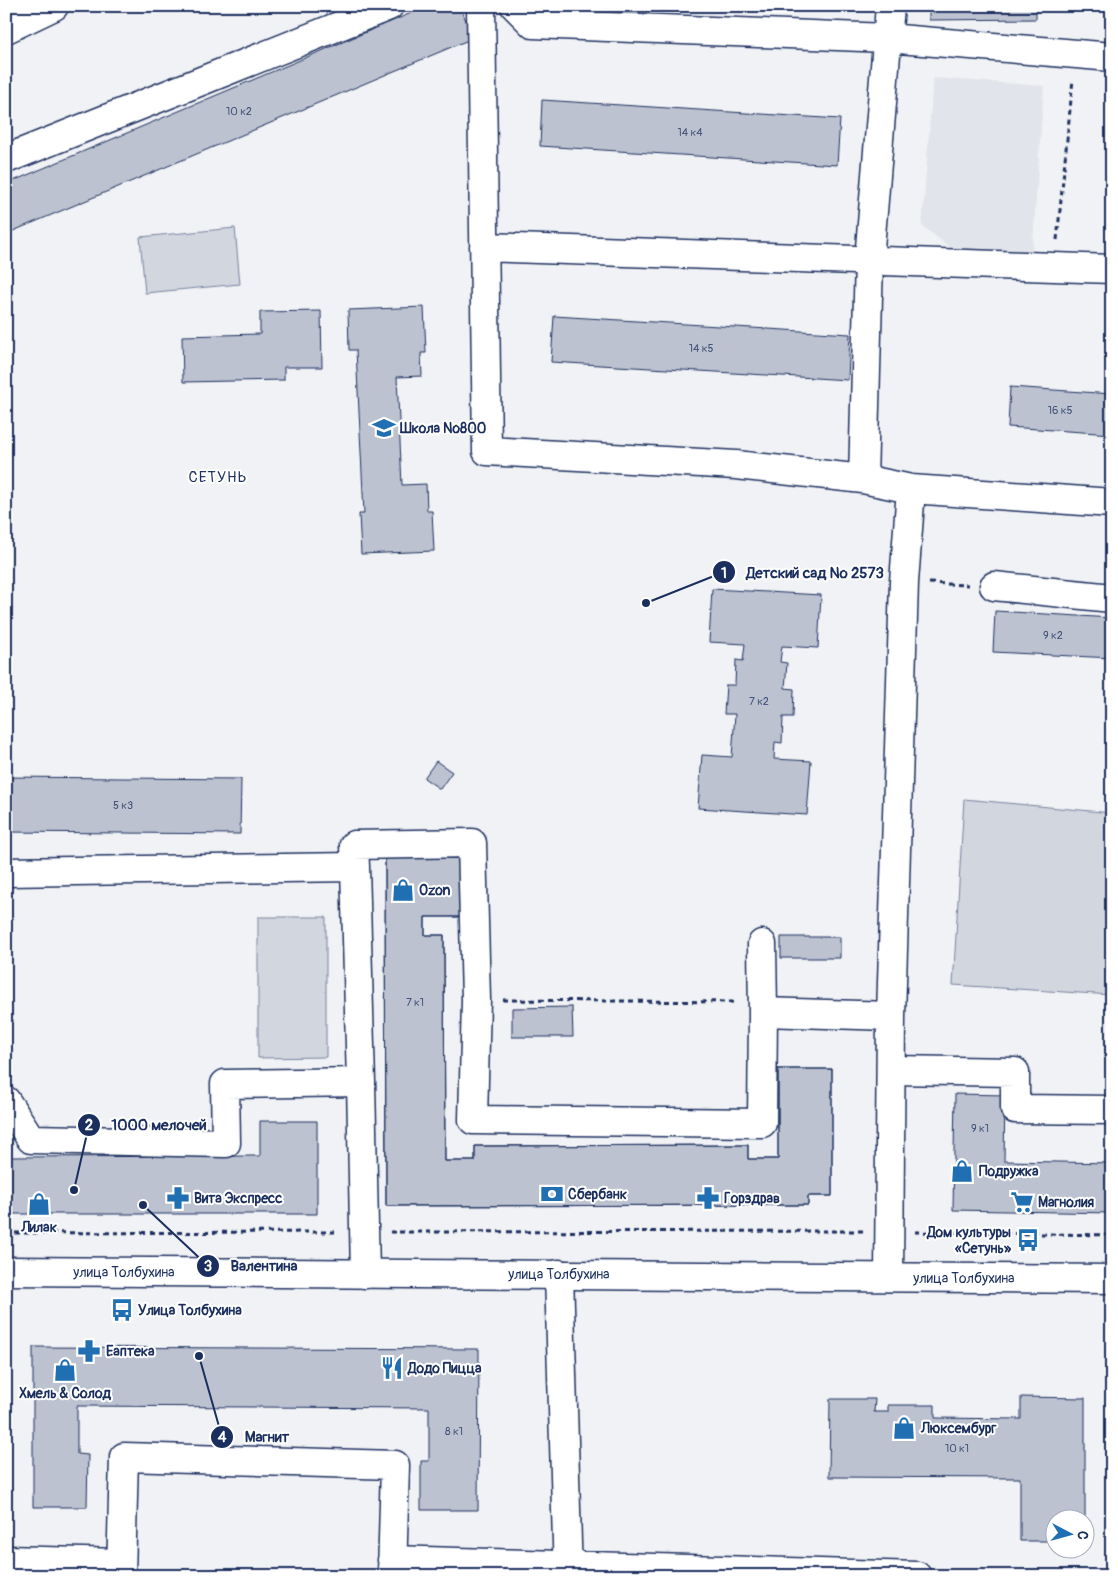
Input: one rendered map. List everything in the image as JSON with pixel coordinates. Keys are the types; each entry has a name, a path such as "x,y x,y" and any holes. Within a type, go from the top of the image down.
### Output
{"main road":[{"path":"6,30 54,6"},
{"path":"6,159 389,6"},
{"path":"481,6 488,451 736,465 863,479 911,489 1112,503"},
{"path":"515,6 533,24 887,38 1112,57"},
{"path":"863,479 869,260 890,6"},
{"path":"484,247 1112,269"},
{"path":"889,1277 892,1016 904,582 911,489"},
{"path":"994,586 1112,598"},
{"path":"365,1274 354,845 472,843 476,1000 473,1120 762,1123 762,944"},
{"path":"6,872 355,867"},
{"path":"763,1007 892,1016"},
{"path":"892,1070 1015,1072 1015,1109 1112,1110"},
{"path":"6,1102 31,1139 226,1142 225,1084 361,1082"},
{"name":"улица Толбухина","path":"6,1271 1112,1279"},
{"path":"559,1274 568,1570"},
{"path":"6,1560 121,1569 124,1457 395,1465 392,1568 917,1576"}],"path":[{"path":"1054,267 1075,54"},
{"path":"904,582 994,586"},
{"path":"476,1000 763,1007"},
{"path":"6,1233 890,1231 1112,1235"}],"shaded area":[{"path":"933,78 1044,86 1032,254 952,249 922,226"},
{"path":"235,228 240,284 145,293 140,237"},
{"path":"964,799 1112,813 1112,995 953,985"},
{"path":"258,917 326,917 326,1057 258,1058"}],"building":[{"path":"428,6 460,6 473,38 6,234 6,184"},
{"path":"929,6 1036,6 1036,19 929,20"},
{"path":"542,100 840,119 837,165 540,146"},
{"path":"424,307 426,353 421,353 422,376 397,377 402,485 426,484 427,511 432,511 434,551 361,554 359,514 364,514 356,350 349,350 348,310"},
{"path":"321,311 322,367 284,367 284,380 183,382 182,336 260,334 260,312"},
{"path":"554,316 850,334 848,380 551,362"},
{"path":"1010,387 1112,394 1112,434 1008,427"},
{"path":"712,589 821,595 818,648 782,646 780,662 787,663 785,688 794,689 793,717 783,717 782,743 775,742 774,759 811,761 807,815 698,808 702,755 732,757 735,714 724,714 726,685 735,685 736,660 743,661 745,644 709,642"},
{"path":"995,611 1112,618 1112,658 993,652"},
{"path":"436,761 452,772 440,789 424,778"},
{"path":"6,777 241,779 240,834 6,832"},
{"path":"385,856 460,856 461,917 425,917 425,935 444,935 445,1161 475,1161 475,1146 748,1145 748,1159 778,1159 778,1069 832,1069 832,1196 808,1196 808,1205 386,1206"},
{"path":"385,856 460,856 461,917 425,917 425,935 444,935 445,1161 475,1161 475,1146 748,1145 748,1159 778,1159 778,1069 832,1069 832,1196 808,1196 808,1205 386,1206"},
{"path":"781,937 840,937 840,958 781,958"},
{"path":"572,1007 573,1037 512,1037 512,1008"},
{"path":"955,1094 1005,1095 1004,1161 1112,1163 1112,1213 953,1210"},
{"path":"260,1121 317,1121 317,1214 6,1214 6,1157 260,1156"},
{"path":"33,1347 479,1349 478,1510 421,1510 421,1461 429,1461 429,1408 77,1406 77,1454 88,1455 87,1507 33,1507"},
{"path":"1021,1397 1085,1398 1085,1510 1046,1510 1046,1541 1020,1541 1020,1478 829,1477 830,1399 875,1399 874,1412 888,1412 888,1405 935,1405 935,1418 1021,1419"}],"place":[{"name":"Школа №800","path":"384,428"},
{"name":"Детский сад № 2573","path":"646,603"},
{"name":"Ozon","path":"403,890"},
{"name":"Подружка","path":"962,1171"},
{"name":"1000 мелочей","path":"74,1190"},
{"name":"Сбербанк","path":"552,1194"},
{"name":"Вита Экспресс","path":"178,1198"},
{"name":"Горздрав","path":"708,1198"},
{"name":"Магнолия","path":"1022,1202"},
{"name":"Лилак","path":"39,1204"},
{"name":"Валентина","path":"143,1205"},
{"name":"Дом культуры «Сетунь»","path":"1028,1240"},
{"name":"Улица Толбухина","path":"122,1310"},
{"name":"Еаптека","path":"89,1351"},
{"name":"Магнит","path":"199,1356"},
{"name":"Додо Пицца","path":"392,1368"},
{"name":"Хмель & Солод","path":"65,1370"},
{"name":"Люксембург","path":"904,1428"}],"district":[{"name":"СЕТУНЬ","path":"218,477"}]}
